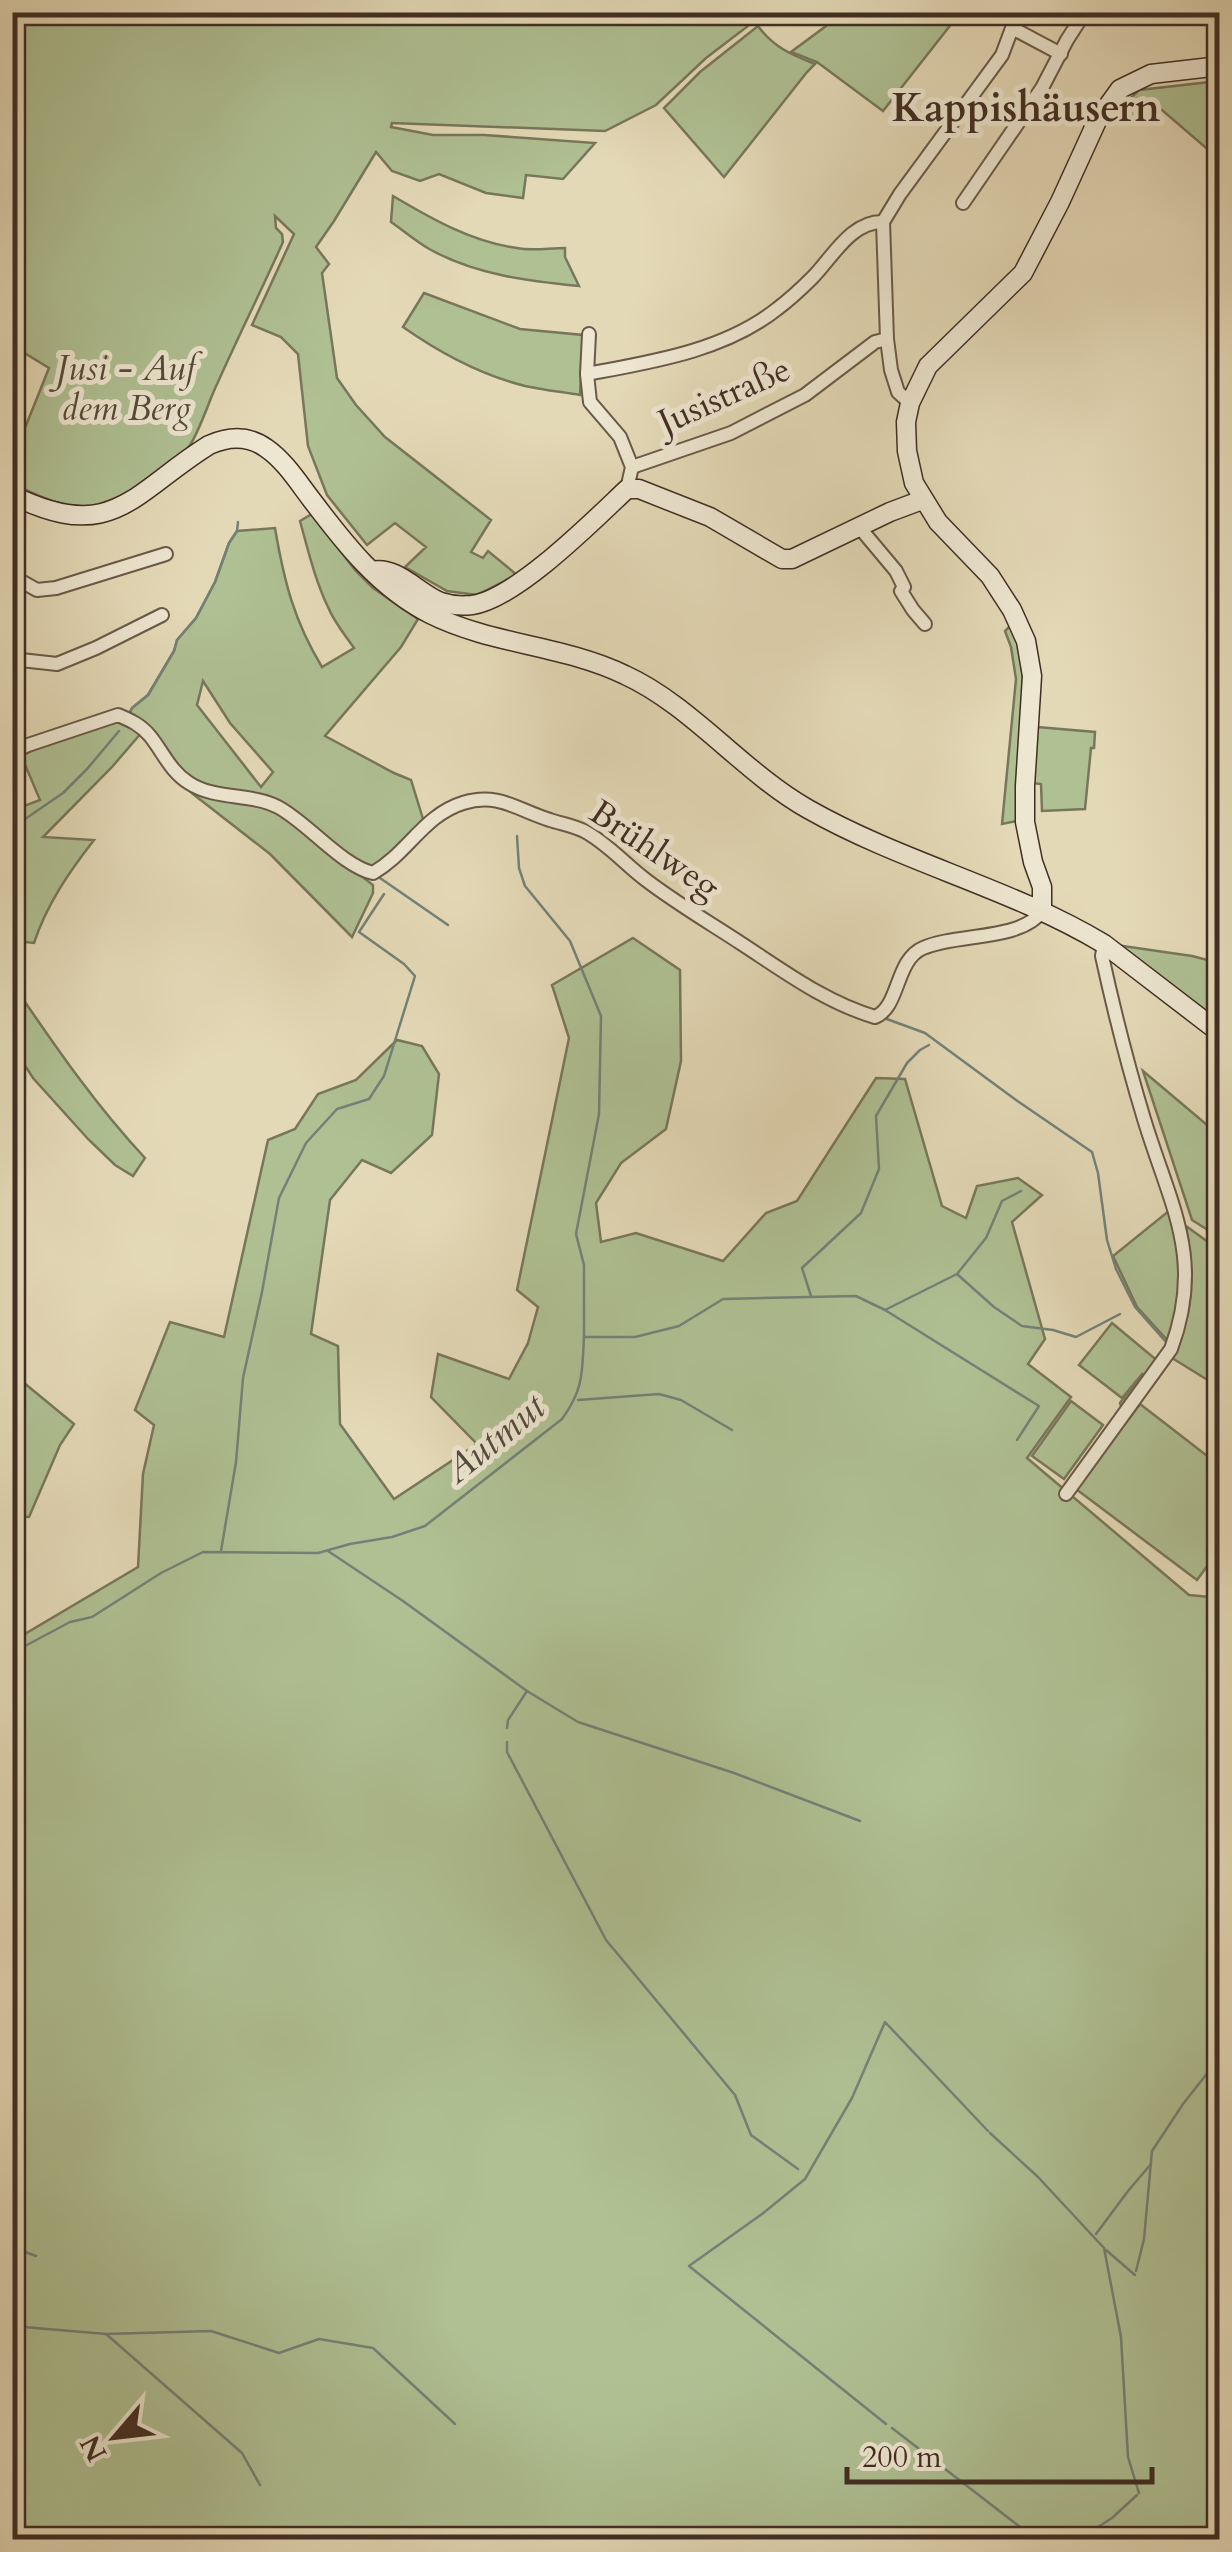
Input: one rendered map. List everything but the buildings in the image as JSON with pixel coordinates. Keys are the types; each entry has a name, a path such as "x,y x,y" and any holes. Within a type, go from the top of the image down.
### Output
{"street":[{"path":"910,403 898,392 891,370 883,222 1002,56 1018,12"},
{"path":"964,204 1042,88 1085,12"},
{"path":"1014,28 1061,54"},
{"path":"1042,911 1042,887 1025,822 1032,676 1026,641 990,576 943,528 922,500 907,451 910,403 928,366 1023,273 1097,121 1120,90 1151,74 1220,66"},
{"path":"586,374 667,359 732,336 775,311 852,234 873,222 883,222"},
{"path":"371,572 388,572 440,602 472,605 490,600 569,544 627,489 632,468 620,437 590,402 586,374 588,334"},
{"name":"Jusistraße","path":"632,468 738,430 806,395 875,342 887,339"},
{"path":"12,496 76,517 104,512 126,505 202,449 219,440 244,437 266,448 294,476 371,572 405,599 483,634 598,663 629,676 807,808 874,842 1042,911 1104,944 1220,1033"},
{"path":"627,489 639,489 708,516 782,559 792,559 922,500"},
{"path":"860,528 896,571 904,587 901,591 926,624"},
{"path":"12,576 36,590 56,588 166,554"},
{"path":"12,659 57,664 162,615"},
{"name":"Brühlweg","path":"12,752 118,715 149,734 170,768 191,785 276,806 352,863 373,872 401,853 430,820 449,808 480,799 500,800 585,831 654,886 801,984 876,1016 886,1010 910,957 922,948 1020,928 1042,911"},
{"path":"1066,1494 1171,1348 1185,1300 1184,1248 1178,1218 1128,1066 1102,956 1104,944"}],"green space":[{"name":"Jusi - Auf dem Berg","path":"12,13 765,13 706,58 656,105 605,131 392,123 391,127 433,135 595,143 563,179 526,175 523,198 486,193 439,174 420,181 392,171 376,152 316,247 329,264 322,273 337,378 385,437 491,520 471,552 483,558 488,551 517,575 477,595 447,591 405,567 426,547 395,523 367,545 327,495 308,446 298,354 281,337 252,325 294,234 275,216 283,242 198,431 182,454 127,492 98,504 57,503 13,484 13,458 49,368 13,346 12,77 16,72"},
{"path":"835,13 944,13 956,18 883,111 817,62 791,52 826,26"},
{"path":"758,26 777,45 815,64 724,177 664,108 700,72"},
{"path":"1219,81 1219,159 1162,110 1105,123 1139,90"},
{"path":"393,196 484,241 523,249 565,248 565,257 579,286 503,276 448,259 391,222"},
{"path":"424,293 520,329 583,335 580,395 493,376 417,337 403,327"},
{"path":"312,514 373,588 418,619 401,647 325,736 411,780 423,819 386,861 367,869 276,800 192,781 129,714 148,695 177,640 196,618 237,531 275,528 291,600 322,667 354,648 323,597 300,521","holes":["203,681 230,723 273,772 261,787 197,705"]},
{"path":"1010,626 1018,643 1023,677 1017,821 1002,824 1016,679 1005,631"},
{"path":"117,722 142,732 43,837 94,840 60,889 34,943 15,941 19,919 13,921 13,810 40,800 21,755 72,734"},
{"path":"1037,727 1095,732 1085,809 1042,811 1041,784 1032,783"},
{"path":"183,784 277,810 373,885 352,937 270,854"},
{"path":"633,938 680,970 681,1061 666,1129 621,1163 596,1203 601,1242 636,1233 723,1261 766,1213 797,1201 876,1078 905,1079 942,1206 966,1218 977,1186 1018,1178 1042,1195 1012,1222 1045,1339 1028,1364 1071,1397 1027,1458 1189,1595 1219,1595 1219,2539 13,2539 13,1641 138,1567 143,1474 154,1425 135,1410 170,1322 224,1337 268,1140 295,1129 318,1094 356,1080 397,1040 422,1046 439,1074 432,1135 391,1173 362,1160 330,1200 311,1334 338,1346 340,1424 394,1499 477,1444 431,1397 438,1354 509,1379 528,1343 538,1307 517,1290 569,1038 552,985"},
{"path":"1116,945 1219,963 1219,1024"},
{"path":"12,983 92,1095 145,1158 133,1176 88,1139 33,1078 13,1047"},
{"path":"1143,1071 1219,1135 1219,1237 1192,1220"},
{"path":"1170,1210 1177,1232 1180,1301 1169,1342 1137,1307 1113,1256"},
{"path":"1186,1226 1219,1250 1219,1387 1172,1358 1181,1340 1190,1302"},
{"path":"1112,1323 1158,1358 1124,1406 1120,1403 1143,1373 1122,1398 1079,1365"},
{"path":"12,1373 74,1424 60,1445 29,1517 13,1516"},
{"path":"1071,1401 1103,1425 1064,1479 1032,1456"},
{"path":"1140,1404 1219,1465 1219,1550 1197,1580 1076,1489"}],"waterway":[{"path":"130,712 148,695 177,640 196,618 238,522"},
{"path":"12,828 63,793 119,731"},
{"path":"517,836 519,868 525,886 570,941 601,1016 599,1114 576,1234 584,1265 584,1337"},
{"path":"380,878 448,925"},
{"path":"221,1551 236,1462 243,1378 279,1198 306,1143 337,1109 369,1099 384,1076 415,976 359,932 384,894"},
{"path":"884,1018 925,1033 1092,1152 1116,1269 1135,1307 1166,1342"},
{"path":"811,1296 802,1268 861,1213 879,1169 876,1116 907,1063 929,1045"},
{"path":"885,1310 957,1274 986,1238 1002,1201 1021,1191"},
{"path":"957,1274 1022,1326 1076,1337 1120,1314"},
{"name":"Autmut","path":"12,1653 70,1622 92,1617 161,1573 203,1552 318,1553 425,1526 562,1419 578,1389 584,1337 635,1337 679,1326 723,1299 856,1296 1039,1406 1017,1440"},
{"path":"578,1400 659,1394 681,1400 732,1430"},
{"path":"328,1551 527,1691 578,1722 734,1773 860,1821"},
{"path":"507,1728 527,1691"},
{"path":"507,1742 507,1752 606,1940 735,2095 751,2135 798,2169"},
{"path":"886,2424 689,2266 805,2179 852,2098 885,2022 988,2131"},
{"path":"1136,2271 1144,2239 1152,2151 1183,2104 1213,2066 1220,2063"},
{"path":"990,2133 1038,2177 1104,2248 1121,2337 1128,2457 1139,2493"},
{"path":"1096,2234 1151,2164"},
{"path":"12,2247 36,2256"},
{"path":"1106,2250 1135,2275"},
{"path":"12,2326 106,2334 242,2453 260,2485"},
{"path":"106,2334 211,2331 279,2353 319,2339 373,2348 455,2424"},
{"path":"892,2428 1037,2540"},
{"path":"1078,2540 1112,2518 1137,2495"}],"district":[{"name":"Kappishäusern","path":"1026,107"}]}
